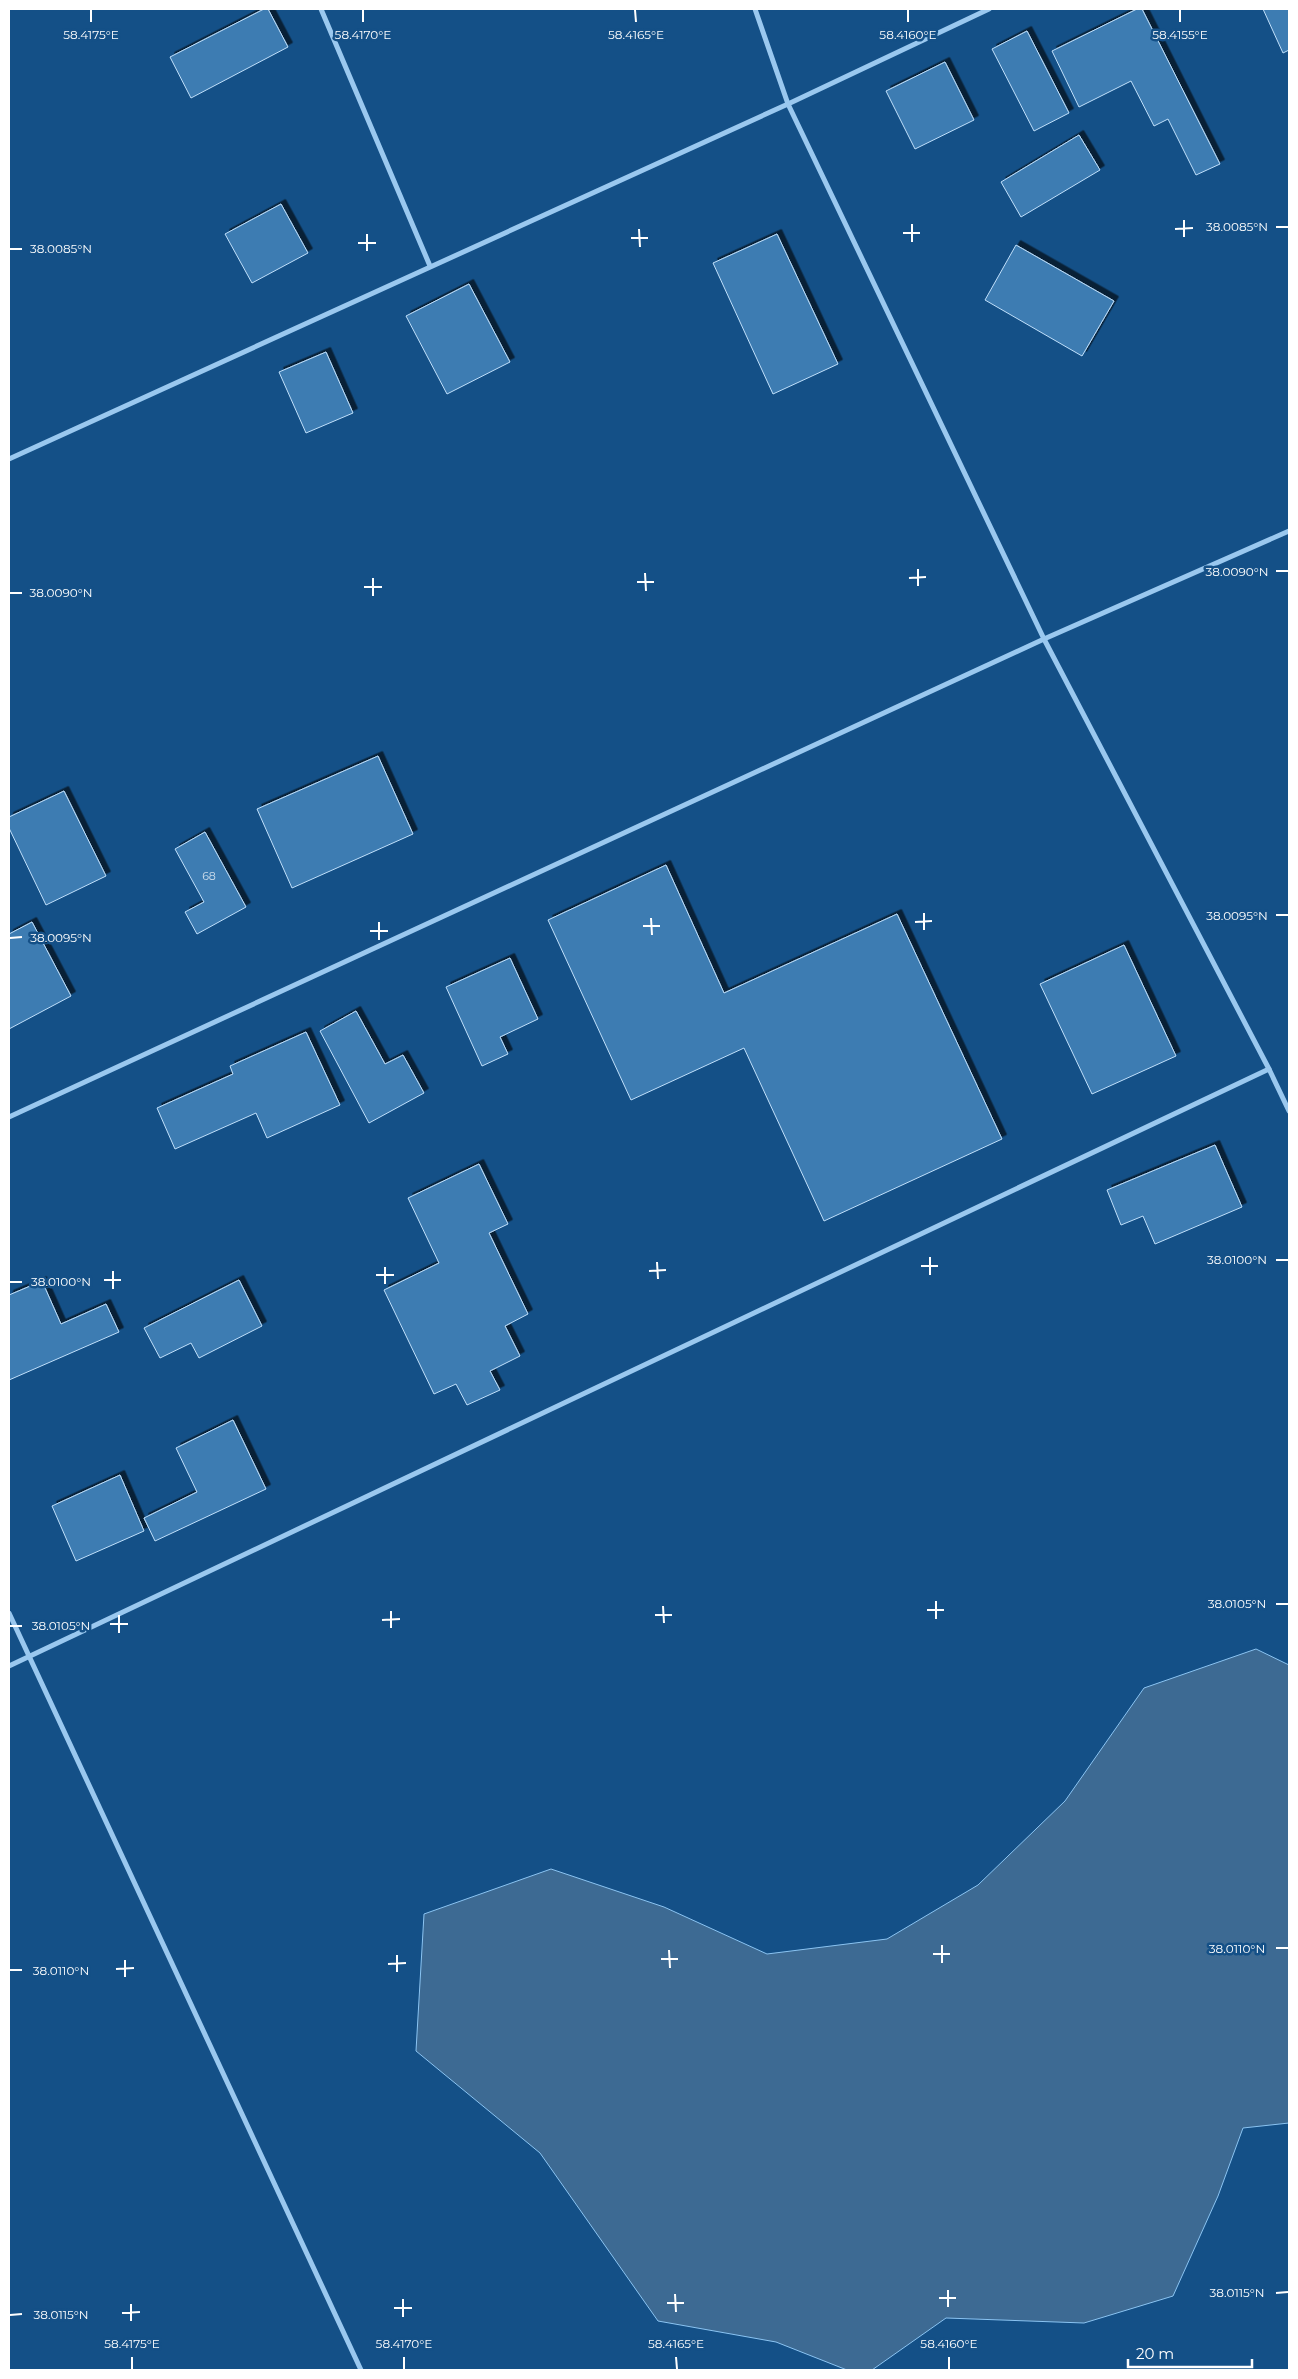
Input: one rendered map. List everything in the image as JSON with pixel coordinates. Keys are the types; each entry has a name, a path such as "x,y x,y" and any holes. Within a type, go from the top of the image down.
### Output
{"street":[{"path":"321,9 430,266"},
{"path":"755,9 788,104 1044,638 1270,1069 1289,1111"},
{"path":"9,458 788,104 990,9"},
{"path":"9,1117 1044,638 1289,531"},
{"path":"9,1666 1270,1069"},
{"path":"9,1613 361,2370"}],"water":[{"path":"1256,1649 1289,1665 1289,2123 1243,2128 1218,2196 1173,2296 1084,2323 946,2318 872,2370 847,2370 776,2342 658,2321 540,2153 416,2051 424,1914 551,1869 664,1907 767,1954 887,1939 978,1885 1065,1801 1144,1688"}],"building":[{"path":"264,9 268,9 288,47 191,98 170,57"},
{"path":"1137,9 1142,9 1220,164 1196,175 1168,119 1154,126 1131,81 1079,107 1052,51"},
{"path":"1263,9 1289,9 1289,50 1283,53"},
{"path":"1027,31 1069,113 1034,131 992,49"},
{"path":"945,62 974,120 915,149 886,91"},
{"path":"1079,135 1100,170 1021,217 1001,182"},
{"path":"281,204 308,253 252,283 225,234"},
{"path":"777,234 838,364 773,394 713,263"},
{"path":"1016,245 1114,301 1082,356 985,300"},
{"path":"469,284 510,362 447,394 406,316"},
{"path":"326,352 353,413 306,433 279,372"},
{"path":"378,756 413,834 292,888 257,809"},
{"path":"64,791 106,876 46,905 9,828 9,817"},
{"path":"205,832 246,907 197,934 185,912 204,902 175,849"},
{"path":"666,865 724,993 897,914 1002,1139 824,1221 744,1048 631,1100 548,920"},
{"path":"32,922 71,996 9,1029 9,934"},
{"path":"1124,945 1176,1056 1092,1094 1040,984"},
{"path":"510,958 538,1019 500,1037 508,1054 482,1066 446,987"},
{"path":"356,1011 385,1064 403,1055 424,1093 369,1123 320,1031"},
{"path":"306,1032 340,1105 267,1138 256,1113 175,1149 157,1108 233,1074 230,1066"},
{"path":"1215,1145 1242,1207 1155,1244 1143,1216 1121,1225 1107,1190"},
{"path":"479,1164 508,1224 489,1233 528,1314 505,1326 520,1356 490,1371 500,1390 467,1405 456,1384 434,1394 384,1290 439,1263 408,1198"},
{"path":"239,1280 262,1326 199,1358 191,1343 160,1358 144,1328"},
{"path":"42,1281 61,1324 106,1304 119,1332 9,1380 9,1295"},
{"path":"233,1420 266,1489 155,1541 144,1518 197,1492 176,1448"},
{"path":"120,1475 144,1531 76,1561 52,1506"}]}
